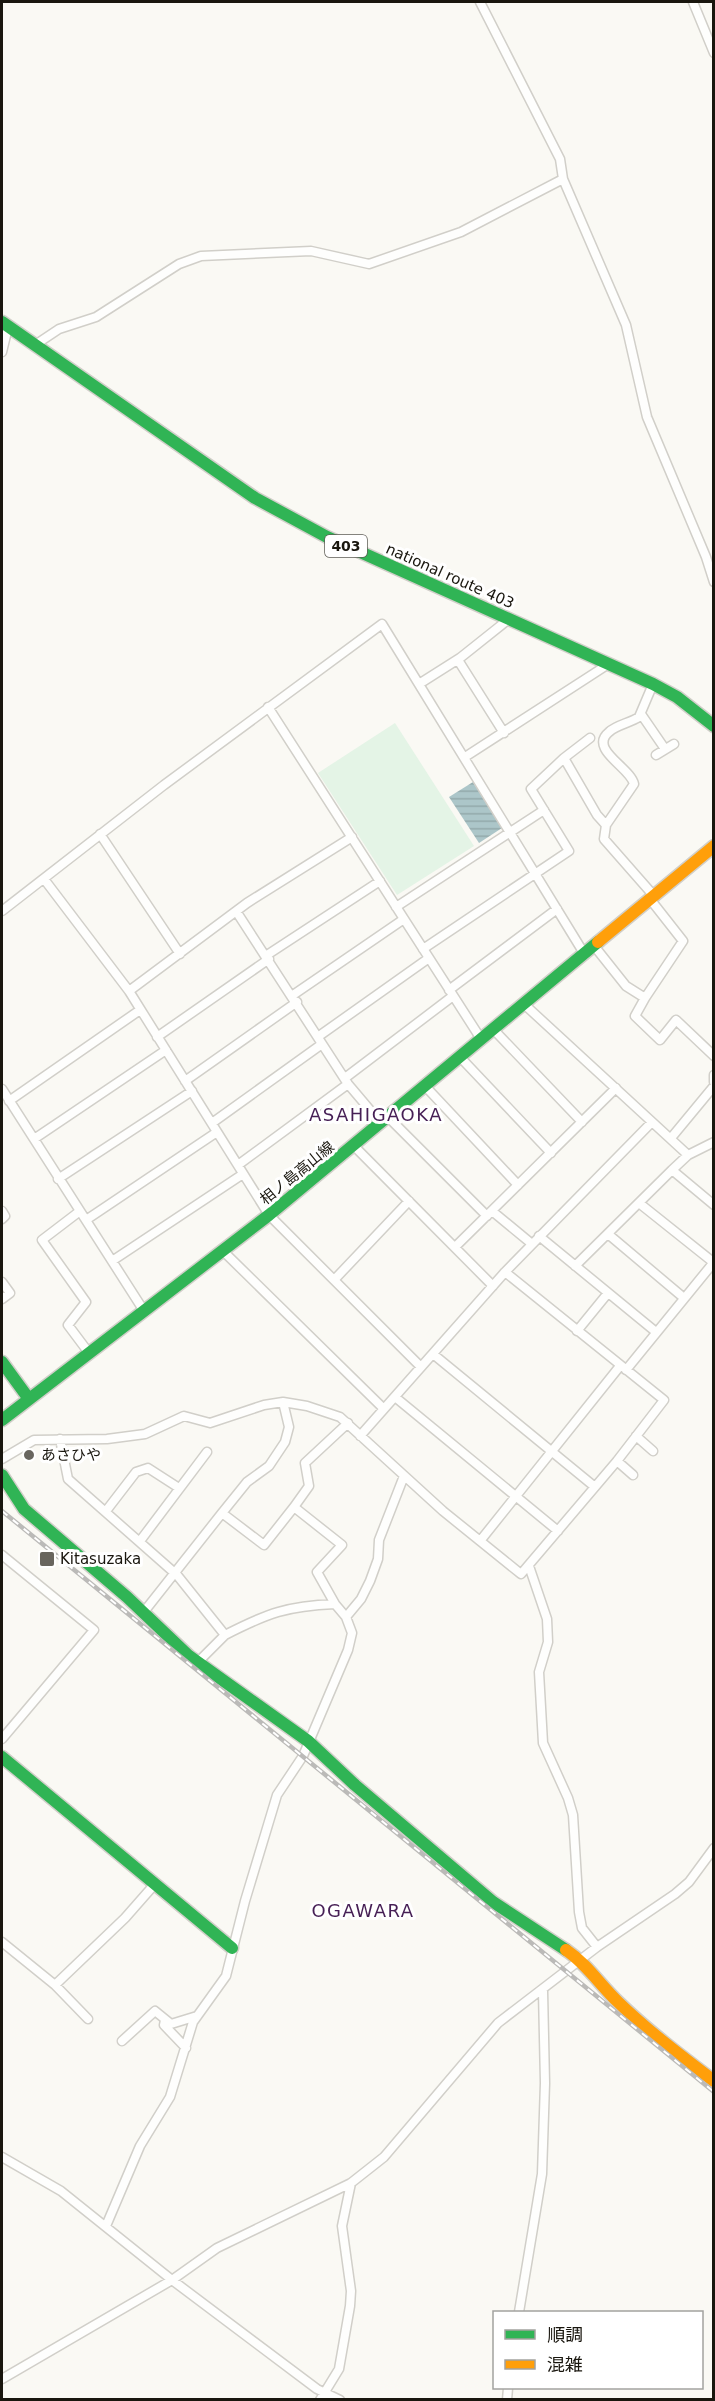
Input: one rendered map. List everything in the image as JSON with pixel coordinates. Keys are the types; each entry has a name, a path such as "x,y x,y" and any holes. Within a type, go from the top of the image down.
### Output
{"main road":[{"name":"national route 403","path":"5,324 255,498 327,537 653,684 677,697 714,726"},
{"name":"相ノ島高山線","path":"2,1420 269,1215 714,846"},
{"path":"2,1362 29,1399"},
{"path":"2,1474 24,1509 198,1662 309,1741 355,1785 493,1902 581,1960 614,1998 651,2033 714,2081"},
{"path":"2,1757 232,1948"}],"street":[{"path":"480,2 560,159 563,179 626,325 647,417 706,557 714,582"},
{"path":"693,2 714,52"},
{"path":"35,345 59,329 96,317 179,264 201,256 311,251 369,264 461,232 502,213 563,179"},
{"path":"2,352 5,324"},
{"path":"419,684 458,660 509,619"},
{"path":"2,911 268,707 382,624 557,909 590,951 626,986 645,998"},
{"path":"458,660 504,733"},
{"path":"465,757 608,664"},
{"path":"653,684 641,714 629,723 611,730 604,736 603,744 607,753 633,777 634,784 606,825 604,839 652,898 683,941 632,1020 660,1040 676,1020 714,1056"},
{"path":"268,707 481,1040"},
{"path":"641,714 665,749"},
{"path":"423,949 569,851 531,789 564,758 590,738"},
{"path":"656,755 674,744"},
{"path":"564,758 597,815 606,825"},
{"path":"396,907 544,810"},
{"path":"100,834 180,954"},
{"path":"129,991 237,911 352,837"},
{"path":"44,879 129,991 269,1215 421,1367"},
{"path":"158,1037 268,957 380,881"},
{"path":"238,1165 347,1081 451,993 557,909"},
{"path":"237,911 347,1081 384,1120 490,1213 532,1244"},
{"path":"185,1081 404,919"},
{"path":"212,1123 429,958"},
{"path":"525,1005 688,1155"},
{"path":"9,1101 140,1010"},
{"path":"494,1029 582,1122"},
{"path":"34,1139 166,1050"},
{"path":"460,1057 551,1152"},
{"path":"714,1075 714,1082"},
{"path":"425,1086 518,1185"},
{"path":"671,1138 714,1086"},
{"path":"455,1247 616,1088"},
{"path":"2,1089 144,1311"},
{"path":"58,1179 192,1091"},
{"path":"360,1436 505,1272 652,1122"},
{"path":"86,1220 217,1132"},
{"path":"575,1266 688,1155 714,1142"},
{"path":"354,1146 493,1286"},
{"path":"672,1170 714,1205"},
{"path":"112,1261 243,1174"},
{"path":"334,1280 409,1201"},
{"path":"480,1541 713,1262 639,1203"},
{"path":"80,1211 42,1240 86,1302 68,1324 89,1353"},
{"path":"2,1212 5,1216 2,1219"},
{"path":"608,1234 684,1298"},
{"path":"539,1236 656,1332"},
{"path":"223,1251 384,1409"},
{"path":"2,1460 34,1440 107,1439 145,1434 184,1416 210,1423 264,1405 283,1402 325,1411 348,1423 404,1476 521,1574 617,1461 664,1400 505,1272"},
{"path":"2,1282 10,1293 2,1299"},
{"path":"577,1330 608,1293"},
{"path":"433,1354 595,1487"},
{"path":"395,1396 558,1531"},
{"path":"143,1612 247,1482 269,1466 285,1442 289,1427 283,1402"},
{"path":"222,1513 264,1545 309,1486 305,1463 348,1423"},
{"path":"636,1436 653,1451"},
{"path":"60,1439 68,1479 140,1540 174,1573 225,1635"},
{"path":"140,1540 207,1452"},
{"path":"617,1461 633,1475"},
{"path":"106,1511 136,1472 148,1468 179,1488"},
{"path":"346,1617 361,1599 370,1581 378,1559 379,1540 404,1476"},
{"path":"106,2226 140,2145 170,2097 197,2016 226,1976 232,1962 232,1948 277,1795 303,1756 348,1650 352,1633 346,1617 335,1604 317,1572 342,1545 294,1508"},
{"path":"2,1555 94,1630 2,1739"},
{"path":"529,1566 547,1619 548,1642 539,1672 543,1743 571,1806 580,1920 582,1928 597,1947"},
{"path":"198,1662 225,1635 262,1616 297,1605 335,1604"},
{"path":"2,2379 172,2280 217,2248 351,2183 378,2164 498,2023 543,1991 597,1947 675,1894 689,1882 714,1848"},
{"path":"55,1985 125,1918 154,1885"},
{"path":"2,1942 55,1985 88,2019"},
{"path":"519,2311 542,2174 545,2083 543,1991"},
{"path":"122,2042 155,2011 171,2024 197,2016"},
{"path":"165,2020 164,2025 186,2048"},
{"path":"2,2157 61,2191 322,2397 340,2400"},
{"path":"322,2397 339,2369 350,2306 351,2291 342,2226 351,2183"}],"green space":[{"path":"395,723 474,846 397,895 318,773"}],"water":[{"path":"473,782 502,828 479,843 449,797"}],"railway":[{"path":"2,1511 714,2092"}],"traffic: fast":[{"path":"2,322 255,498 327,537 653,684 677,697 714,726"},
{"path":"2,1420 269,1215 598,942"},
{"path":"2,1362 29,1399"},
{"path":"2,1475 24,1509 127,1597 189,1656 308,1741 355,1785 493,1902 566,1950"},
{"path":"2,1757 232,1948"}],"traffic: slow":[{"path":"598,942 714,846"},
{"path":"566,1950 641,2023 714,2081"}],"place":[{"name":"あさひや","path":"29,1455"},
{"name":"Kitasuzaka","path":"47,1559"}],"district":[{"name":"ASAHIGAOKA","path":"376,1114"},
{"name":"OGAWARA","path":"363,1910"}]}
